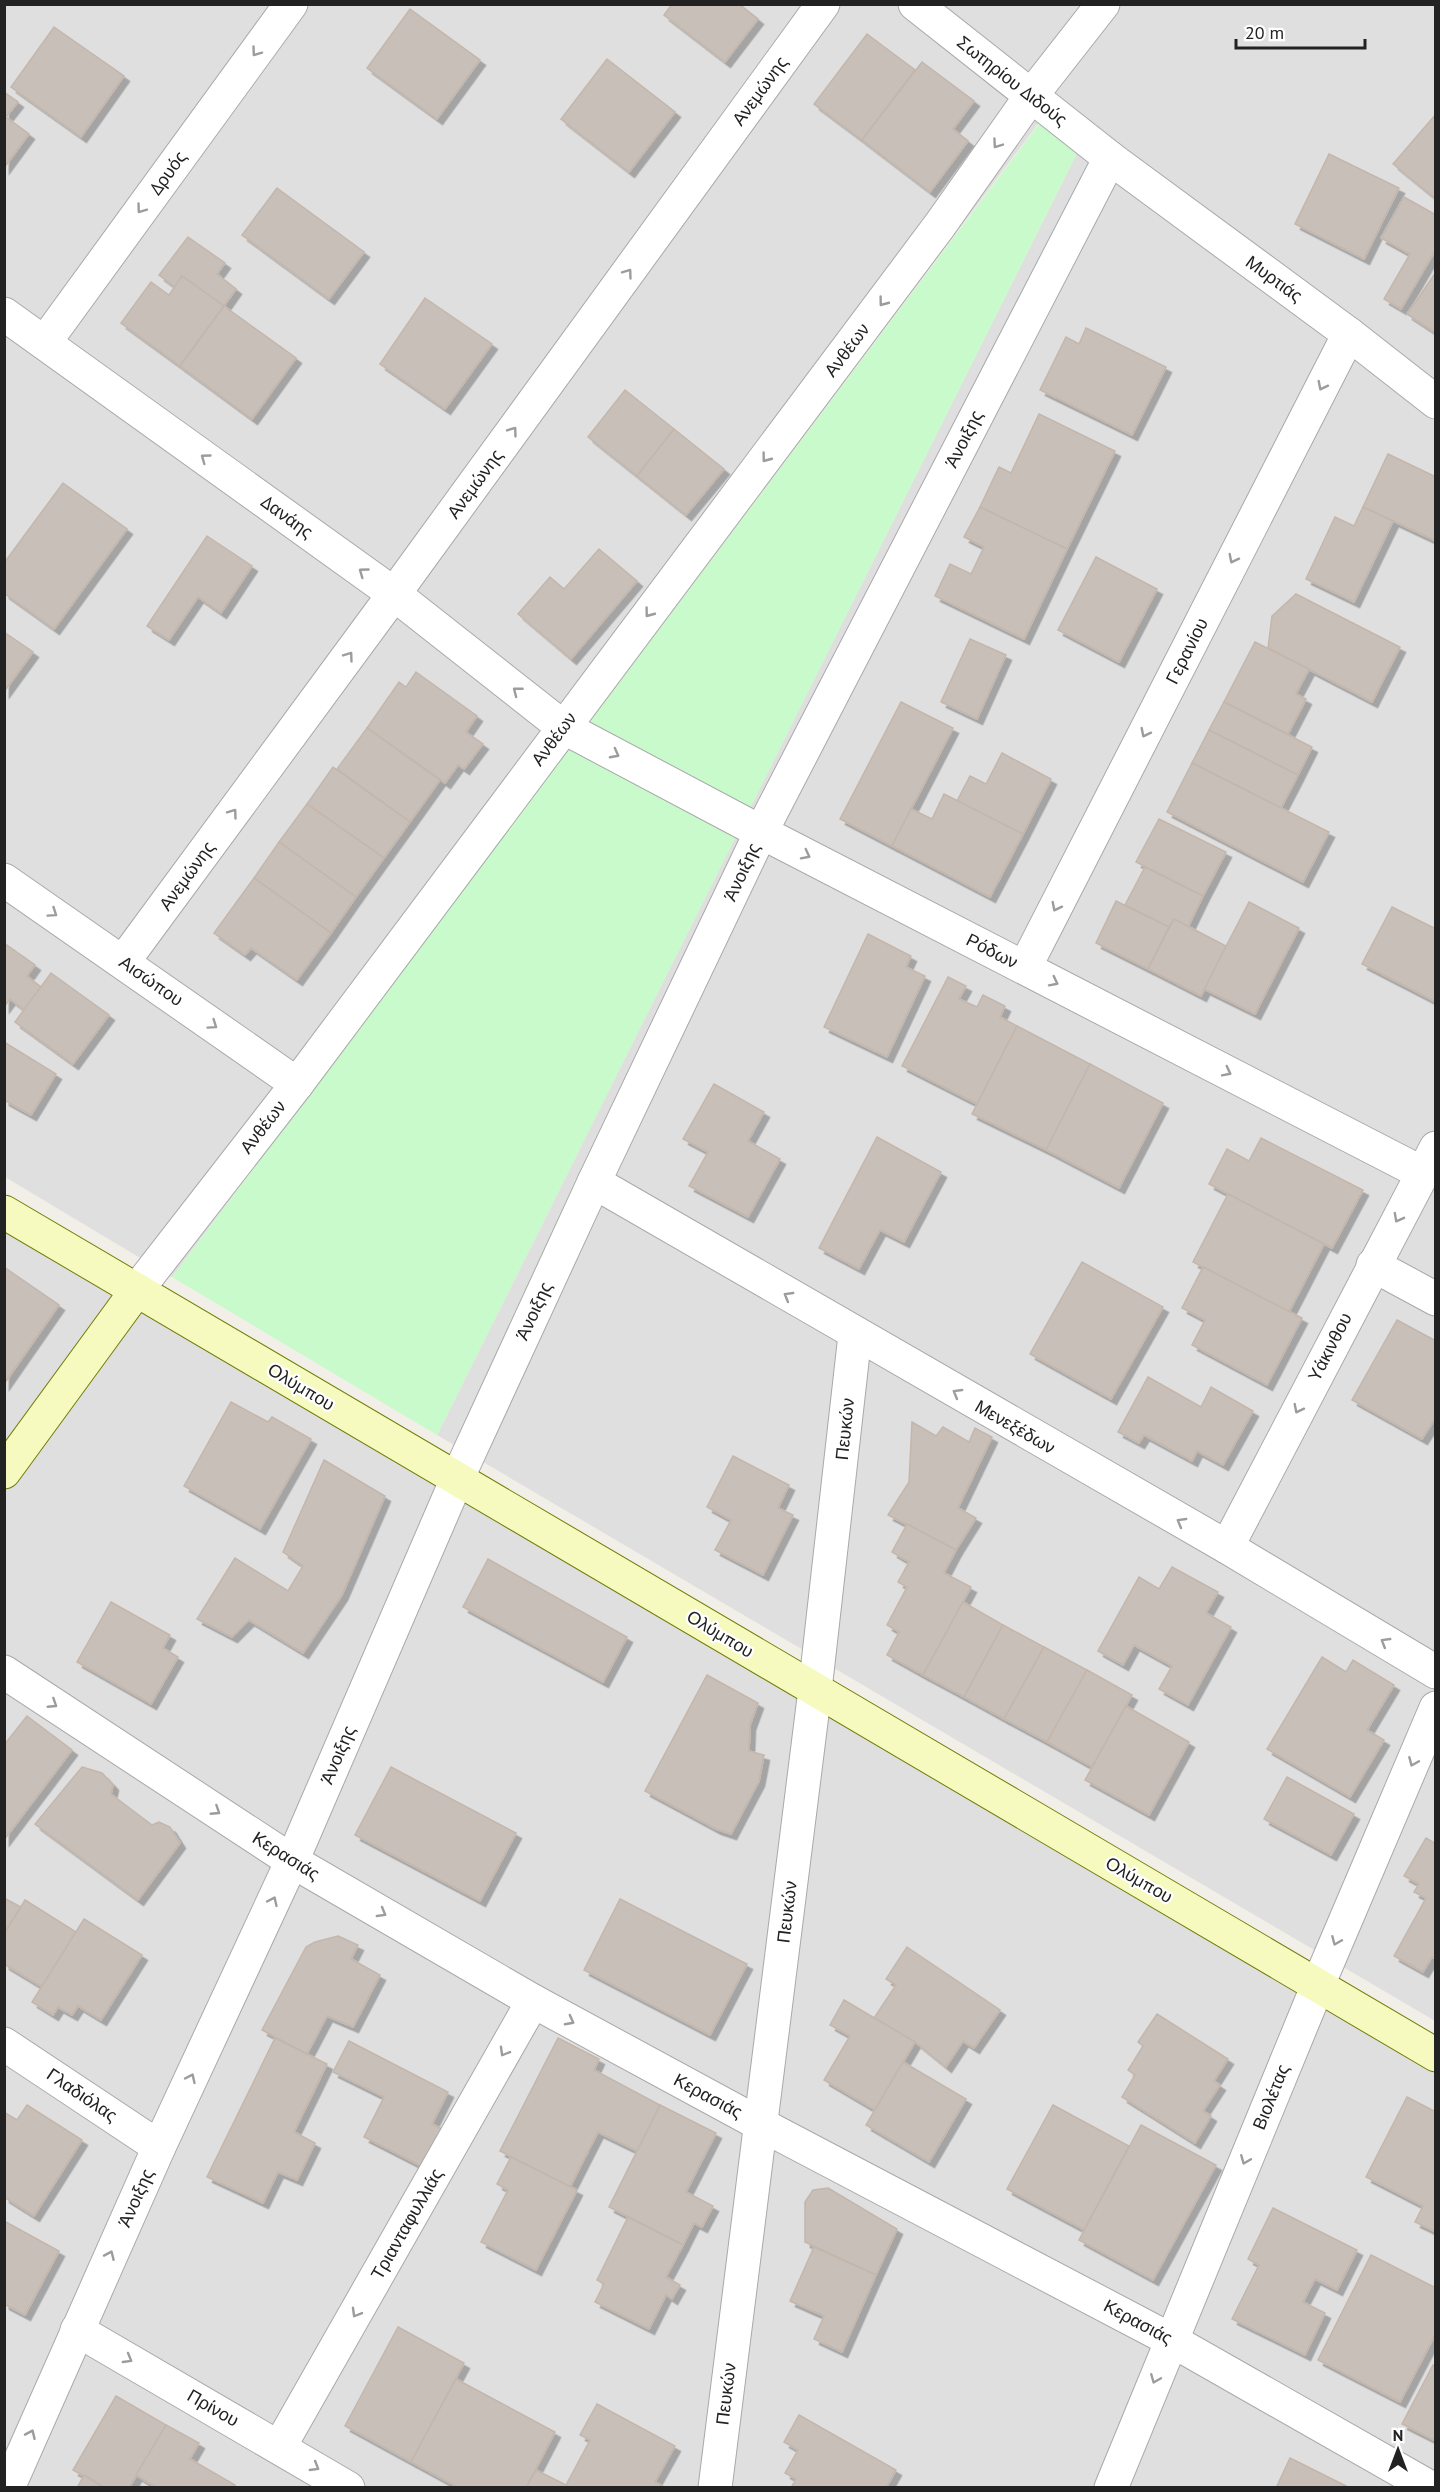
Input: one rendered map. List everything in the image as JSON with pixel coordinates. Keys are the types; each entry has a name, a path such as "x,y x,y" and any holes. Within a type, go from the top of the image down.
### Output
{"street":[{"name":"Δρυός","path":"45,342 291,4"},
{"name":"Ανεμώνης","path":"123,962 823,4"},
{"name":"Σωτηρίου Διδούς","path":"915,4 1110,158"},
{"name":"Ανθέων","path":"4,1472 137,1290 297,1084 940,225 1031,96 1103,4"},
{"name":"Μυρτιάς","path":"1110,158 1349,334 1436,402"},
{"name":"Άνοιξης","path":"8,2487 159,2147 292,1861 457,1479 594,1182 761,832 1110,158"},
{"name":"Δανάης","path":"4,314 394,594 563,727"},
{"name":"Γερανίου","path":"1025,967 1349,334"},
{"name":"Ρόδων","path":"563,727 761,832 1025,967 1429,1160"},
{"name":"Αισώπου","path":"4,880 297,1084"},
{"name":"Υάκινθου","path":"1227,1547 1429,1160"},
{"name":"Μενεξέδων","path":"594,1182 855,1335 1227,1547 1436,1672"},
{"name":"Ολύμπου","path":"4,1212 1436,2055"},
{"path":"1373,1265 1436,1299"},
{"name":"Πευκών","path":"715,2487 815,1690 855,1335"},
{"name":"Κερασιάς","path":"4,1672 292,1861 533,2001 760,2124 1171,2340 1431,2487"},
{"name":"Βιολέτας","path":"1111,2487 1318,1984 1436,1708"},
{"name":"Τριανταφυλλιάς","path":"280,2446 533,2001"},
{"name":"Γλαδιόλας","path":"4,2044 159,2147"},
{"name":"Πρίνου","path":"77,2330 348,2487"}],"shaded area":[{"path":"5,5 1435,5 1435,2021 437,1435 1081,145 1044,116 172,1277 5,1177"},
{"path":"4,1229 1435,2073 1435,2487 5,2487"}],"green space":[{"path":"1045,116 1081,145 437,1435 172,1277"}],"building":[{"path":"672,4 739,4 758,19 725,62 664,15"},
{"path":"410,9 480,60 437,119 367,68"},
{"path":"54,27 124,76 81,137 11,87"},
{"path":"867,34 915,70 862,140 814,104"},
{"path":"607,59 675,112 629,172 561,119"},
{"path":"922,62 974,101 953,129 968,141 930,192 862,140"},
{"path":"4,92 18,102 6,117 29,134 4,168"},
{"path":"1436,114 1436,199 1393,164"},
{"path":"1329,154 1399,188 1364,259 1295,224"},
{"path":"277,188 364,252 329,299 242,235"},
{"path":"1404,197 1436,215 1436,249 1401,309 1384,299 1410,254 1381,238"},
{"path":"188,237 225,263 217,274 236,289 224,306 182,276 175,287 159,275"},
{"path":"1436,272 1436,333 1407,314"},
{"path":"182,276 224,306 180,366 121,323 151,282 169,295"},
{"path":"425,298 492,344 445,409 380,364"},
{"path":"224,306 296,358 252,419 180,366"},
{"path":"1086,328 1166,367 1132,435 1040,390 1066,337 1079,344"},
{"path":"625,390 674,429 637,476 588,437"},
{"path":"1039,414 1115,451 1067,549 980,507 999,467 1011,473"},
{"path":"674,429 724,469 686,515 637,476"},
{"path":"1388,454 1436,477 1436,541 1363,507"},
{"path":"63,483 127,529 54,629 4,593 4,563"},
{"path":"980,507 1067,549 1024,639 935,596 950,564 971,574 984,547 964,537"},
{"path":"1363,507 1393,521 1354,602 1306,579 1335,517 1354,526"},
{"path":"207,536 252,566 221,613 198,597 169,640 147,626"},
{"path":"599,549 637,581 571,659 518,614 550,577 564,589"},
{"path":"1096,557 1157,589 1119,662 1058,630"},
{"path":"1296,594 1400,647 1372,702 1268,648 1272,616"},
{"path":"4,632 33,652 4,692"},
{"path":"970,639 1006,655 977,719 941,702"},
{"path":"1255,642 1309,669 1296,694 1306,699 1288,734 1224,702"},
{"path":"416,672 477,716 466,732 483,744 464,769 458,765 445,783 367,728 399,682 406,687"},
{"path":"901,702 953,728 892,846 840,819"},
{"path":"1224,702 1312,747 1298,775 1209,730"},
{"path":"367,728 440,780 410,822 337,769"},
{"path":"1209,730 1298,775 1281,808 1192,763"},
{"path":"1002,753 1051,779 1023,834 957,801 970,776 986,784"},
{"path":"1192,763 1329,832 1303,882 1167,812"},
{"path":"333,767 410,822 384,858 307,804"},
{"path":"944,794 1023,834 990,897 892,846 911,809 932,819"},
{"path":"307,804 384,858 356,897 279,842"},
{"path":"1159,819 1226,852 1203,896 1136,862"},
{"path":"279,842 356,897 331,933 254,878"},
{"path":"1145,867 1203,896 1188,927 1174,919 1169,927 1125,905"},
{"path":"254,878 331,933 297,980 251,948 245,955 214,933"},
{"path":"1116,901 1169,927 1148,969 1096,943"},
{"path":"1249,902 1299,928 1255,1014 1204,989"},
{"path":"1392,907 1436,929 1436,1002 1362,964"},
{"path":"1174,919 1226,946 1201,996 1148,969"},
{"path":"868,934 911,956 906,967 925,976 887,1057 824,1027"},
{"path":"4,943 35,965 27,976 41,987 24,1010 10,999 4,1007"},
{"path":"51,973 109,1015 73,1064 15,1022"},
{"path":"948,977 966,986 959,999 977,1007 983,995 1005,1006 1000,1017 1017,1026 977,1104 902,1066"},
{"path":"1017,1026 1090,1064 1046,1150 972,1114"},
{"path":"4,1042 56,1074 31,1115 4,1100"},
{"path":"1090,1064 1163,1103 1119,1188 1046,1150"},
{"path":"714,1084 764,1112 748,1141 780,1159 748,1217 689,1186 708,1152 683,1139"},
{"path":"877,1137 941,1172 904,1242 880,1230 859,1269 819,1248"},
{"path":"1261,1138 1363,1190 1332,1248 1209,1184 1227,1149 1249,1161"},
{"path":"1228,1194 1324,1244 1289,1312 1193,1262"},
{"path":"1082,1262 1163,1307 1111,1399 1030,1354"},
{"path":"4,1267 59,1305 4,1384"},
{"path":"1203,1267 1302,1318 1267,1385 1192,1345 1205,1320 1182,1308"},
{"path":"1397,1320 1436,1341 1436,1417 1422,1439 1352,1400"},
{"path":"1148,1377 1201,1407 1211,1387 1253,1411 1223,1465 1197,1451 1192,1461 1144,1435 1139,1443 1118,1432"},
{"path":"231,1402 268,1422 272,1417 311,1439 260,1529 184,1486"},
{"path":"912,1422 936,1436 943,1427 969,1442 975,1428 992,1437 958,1508 976,1518 956,1550 888,1515 909,1482"},
{"path":"733,1456 789,1485 778,1508 793,1515 763,1575 715,1550 731,1520 707,1507"},
{"path":"324,1460 385,1496 342,1595 303,1653 249,1620 232,1637 197,1619 235,1558 288,1591 303,1566 283,1552"},
{"path":"907,1524 956,1550 944,1573 971,1587 923,1675 887,1655 899,1632 887,1625 907,1587 898,1582 909,1562 892,1552"},
{"path":"488,1559 627,1637 603,1682 463,1607"},
{"path":"1172,1567 1218,1592 1206,1613 1231,1627 1188,1705 1159,1689 1172,1666 1134,1645 1123,1665 1098,1651 1139,1577 1159,1589"},
{"path":"111,1602 170,1635 163,1648 178,1657 151,1704 77,1662"},
{"path":"963,1602 1003,1625 964,1697 923,1675"},
{"path":"1003,1625 1044,1647 1004,1719 964,1697"},
{"path":"1044,1647 1087,1670 1047,1742 1004,1719"},
{"path":"1322,1657 1346,1672 1353,1660 1394,1685 1367,1730 1384,1740 1350,1797 1267,1749"},
{"path":"1087,1670 1132,1695 1092,1767 1047,1742"},
{"path":"707,1675 758,1703 750,1725 749,1751 764,1755 759,1781 731,1834 716,1829 645,1791"},
{"path":"1126,1706 1189,1742 1149,1815 1085,1780"},
{"path":"27,1716 72,1750 4,1840 4,1745"},
{"path":"82,1767 102,1773 113,1785 111,1794 152,1825 159,1822 170,1827 180,1843 138,1900 35,1824"},
{"path":"391,1767 516,1833 480,1901 355,1835"},
{"path":"1287,1777 1354,1814 1331,1855 1264,1819"},
{"path":"1426,1838 1436,1844 1436,1959 1432,1957 1423,1972 1394,1956 1426,1898 1414,1892 1419,1884 1404,1876"},
{"path":"4,1898 21,1907 4,1934"},
{"path":"620,1899 747,1964 710,2035 584,1970"},
{"path":"25,1900 76,1932 42,1987 4,1964 4,1934"},
{"path":"84,1919 142,1955 101,2020 78,2006 72,2015 58,2007 53,2015 32,2002"},
{"path":"338,1936 358,1945 351,1959 380,1975 353,2027 327,2016 307,2054 262,2030 306,1947 315,1942"},
{"path":"907,1947 1000,2010 974,2048 963,2041 946,2067 915,2042 874,2018 896,1985 886,1979"},
{"path":"844,2000 915,2042 875,2110 824,2080 850,2036 830,2025"},
{"path":"1157,2014 1228,2059 1214,2081 1220,2085 1203,2111 1211,2116 1195,2143 1122,2097 1135,2075 1128,2070 1143,2046 1138,2042"},
{"path":"275,2038 327,2064 294,2132 315,2143 297,2180 278,2172 263,2203 207,2177"},
{"path":"558,2038 599,2059 594,2070 660,2105 637,2151 598,2132 570,2187 500,2151"},
{"path":"349,2041 448,2092 432,2124 442,2129 423,2167 364,2137 384,2097 333,2072"},
{"path":"903,2062 966,2099 929,2162 866,2125"},
{"path":"1407,2097 1436,2112 1436,2232 1415,2222 1423,2206 1366,2177"},
{"path":"27,2105 82,2140 34,2216 4,2197 4,2112 17,2120"},
{"path":"660,2105 716,2133 686,2192 713,2206 702,2227 694,2223 683,2245 609,2207"},
{"path":"1053,2105 1129,2146 1084,2230 1007,2189"},
{"path":"1141,2125 1216,2165 1153,2280 1079,2240"},
{"path":"511,2157 577,2190 536,2270 481,2242 508,2190 497,2184"},
{"path":"828,2188 897,2229 876,2275 805,2242 805,2202 813,2190"},
{"path":"1273,2208 1357,2250 1337,2290 1315,2279 1303,2302 1325,2313 1305,2355 1232,2319 1259,2265 1248,2259"},
{"path":"628,2217 683,2245 666,2277 680,2285 672,2299 666,2295 649,2329 595,2302 604,2284 597,2280"},
{"path":"4,2221 59,2251 25,2315 4,2304"},
{"path":"814,2247 876,2275 842,2352 814,2339 824,2316 790,2301"},
{"path":"1371,2255 1436,2288 1436,2333 1400,2402 1318,2360"},
{"path":"398,2327 464,2363 411,2462 345,2426"},
{"path":"1433,2365 1436,2366 1436,2441 1402,2424"},
{"path":"456,2379 555,2432 526,2488 459,2488 411,2462"},
{"path":"116,2396 166,2425 129,2488 105,2488 73,2470"},
{"path":"597,2404 675,2446 655,2482 666,2488 526,2488 536,2470 566,2485 590,2440 580,2435"},
{"path":"799,2415 896,2470 886,2488 791,2488 796,2479 785,2473 798,2450 784,2442"},
{"path":"166,2425 199,2443 190,2459 235,2485 233,2488 157,2488 136,2475"},
{"path":"1290,2458 1350,2488 1276,2488"},
{"path":"84,2475 105,2488 77,2488"}]}
